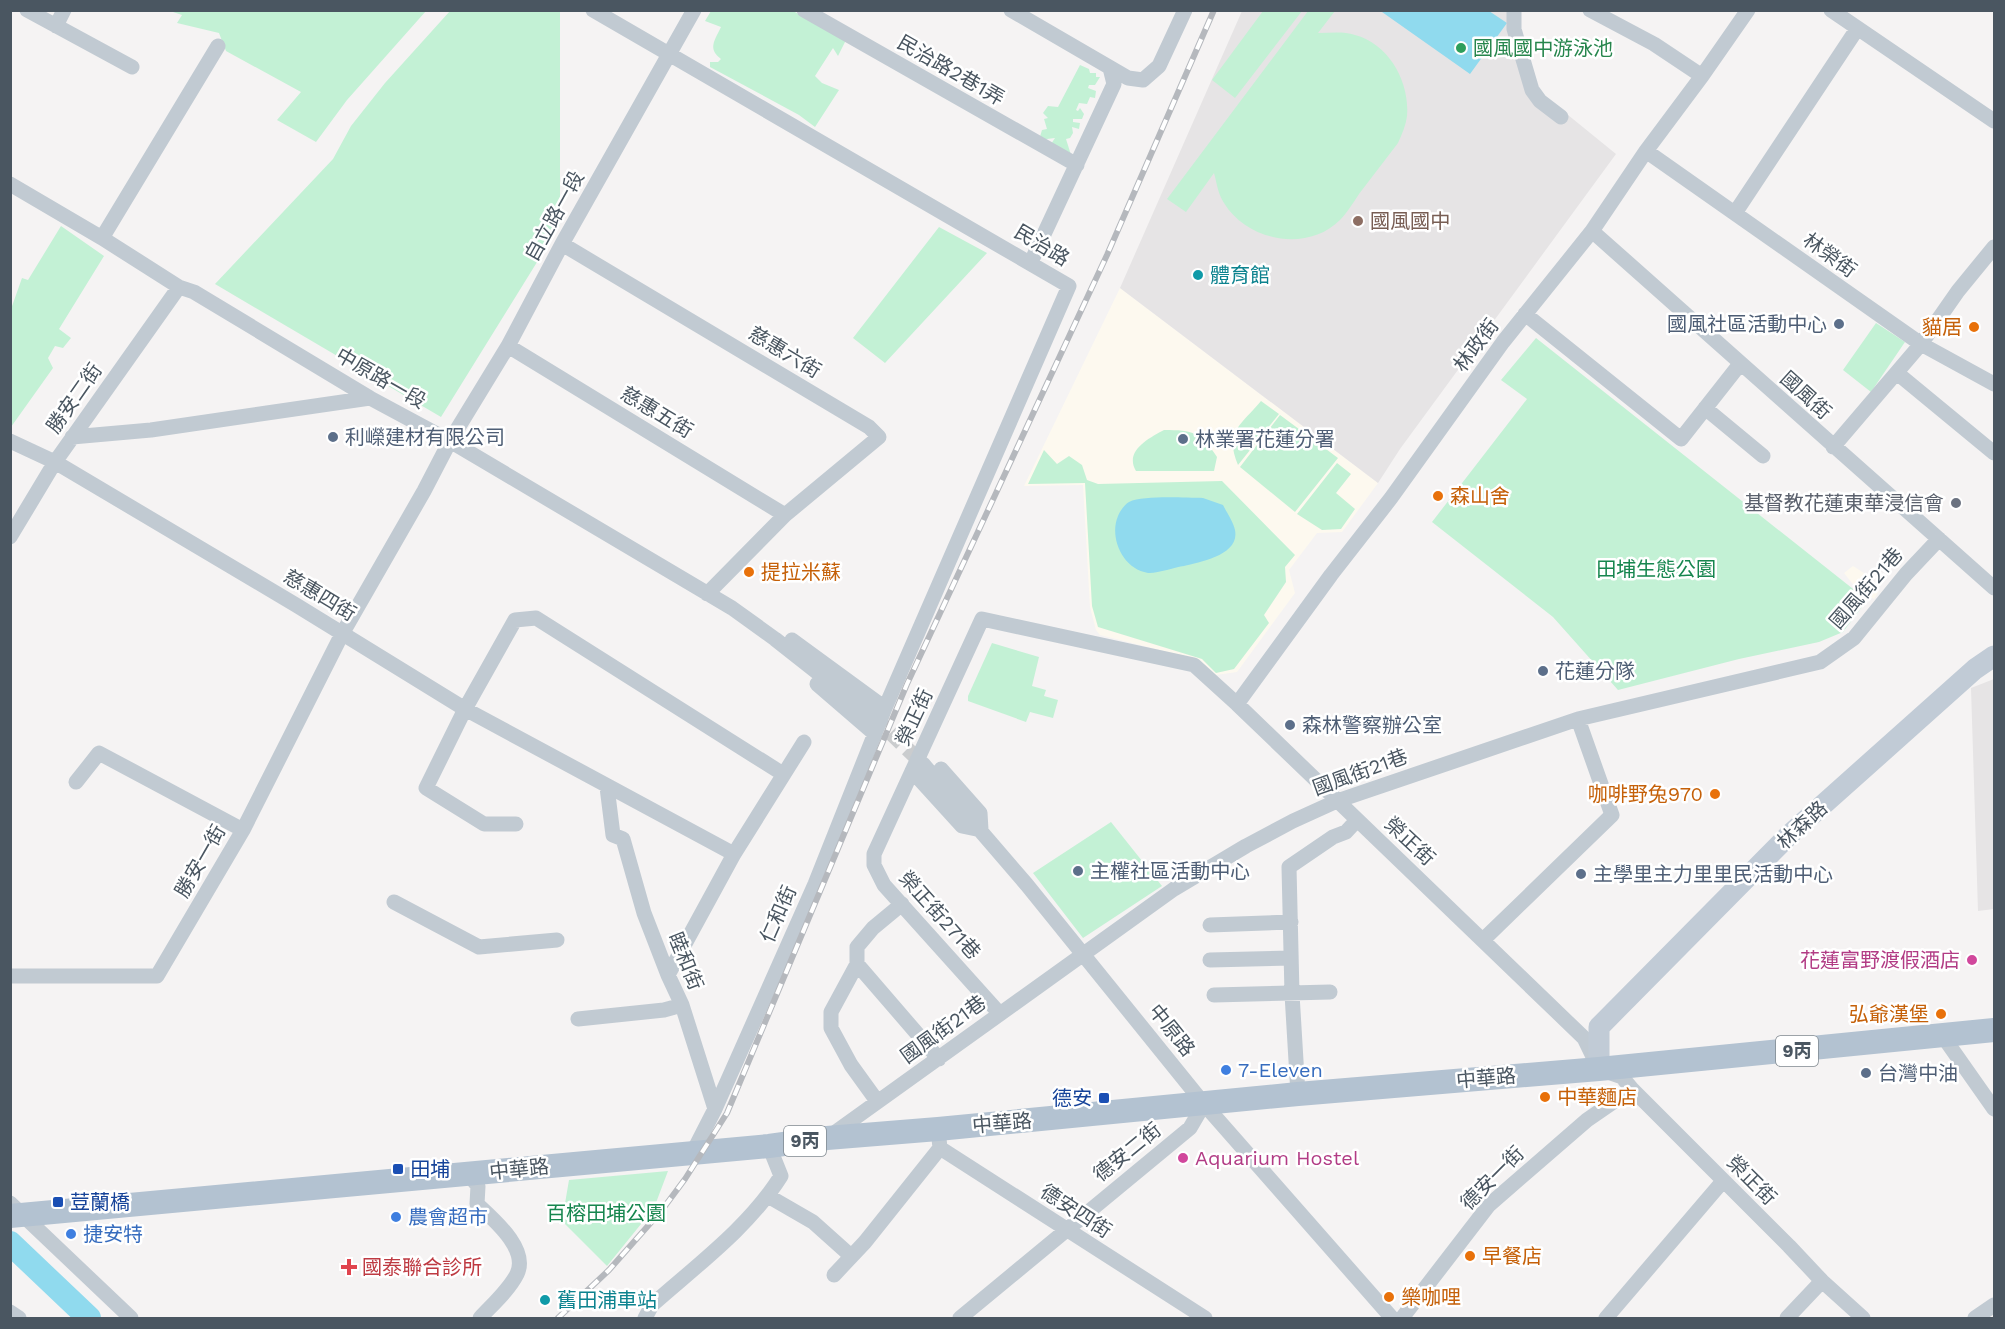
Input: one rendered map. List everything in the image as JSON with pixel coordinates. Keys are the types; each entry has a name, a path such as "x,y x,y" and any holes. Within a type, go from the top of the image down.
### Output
{"main road":[{"name":"中華路","path":"15,1211 468,1174 769,1146 827,1138 939,1138 1298,1094 1599,1069 1995,1030"}],"street":[{"path":"27,10 132,67"},
{"path":"56,26 64,10"},
{"name":"民治路","path":"593,10 1069,285 880,712"},
{"name":"自立路一段","path":"450,441 508,346 562,244 694,10"},
{"name":"民治路2巷1弄","path":"804,10 1077,165"},
{"path":"1011,10 1128,78 1143,80 1159,66 1185,10"},
{"path":"1514,10 1514,29 1532,90 1540,101 1561,117"},
{"path":"1590,10 1654,44 1702,76"},
{"name":"林政街","path":"1238,704 1503,342 1592,231 1748,10"},
{"path":"1831,10 1995,121"},
{"path":"1735,213 1857,29"},
{"path":"102,238 218,46"},
{"path":"1030,262 1114,84 1110,68"},
{"name":"林榮街","path":"1646,152 1921,344 1995,384"},
{"name":"中原路一段","path":"10,184 102,238 179,288 194,292 370,398 450,441 732,608"},
{"name":"國風街","path":"1592,231 1833,447 1995,588"},
{"name":"慈惠六街","path":"562,244 869,427 879,436 785,514"},
{"path":"1833,447 1921,344 1958,291 1995,247"},
{"name":"勝安二街","path":"10,537 55,462 179,288"},
{"path":"1525,314 1681,440 1740,364"},
{"name":"慈惠五街","path":"508,346 785,514"},
{"path":"1897,372 1995,453"},
{"path":"72,437 151,430 370,398"},
{"path":"1705,408 1763,456"},
{"name":"慈惠四街","path":"10,441 55,462 465,709 734,854"},
{"name":"勝安一街","path":"10,976 157,976 243,830 342,634 450,441"},
{"path":"708,594 785,514"},
{"name":"國風街21巷","path":"827,1138 1174,889 1246,846 1337,801 1578,719 1820,662 1854,638 1906,574 1939,539"},
{"path":"732,608 880,712"},
{"path":"732,608 763,638 875,734"},
{"path":"516,824 484,824 426,788 465,709 515,620 536,618 783,774"},
{"name":"榮正街","path":"917,768 922,748 982,619 1194,665 1238,704 1584,1038 1599,1069 1622,1077 1822,1281 1863,1318"},
{"name":"林森路","path":"1599,1069 1599,1027 1788,836 1975,669 1995,656"},
{"name":"仁和街","path":"715,1109 815,884 875,734 880,712"},
{"path":"1483,940 1612,815 1578,719"},
{"path":"668,975 734,854 804,742"},
{"path":"922,748 980,813 981,830"},
{"path":"76,782 99,753 243,830"},
{"name":"中原路","path":"917,768 981,830 1204,1104 1392,1318"},
{"name":"榮正街271巷","path":"917,768 874,854 874,865 884,885 1000,1014"},
{"name":"睦和街","path":"607,787 613,835 624,839 644,913 682,1005 715,1109"},
{"path":"1298,1094 1292,994 1289,867 1333,837 1346,832 1357,820"},
{"path":"394,902 479,947 557,940"},
{"path":"877,1101 851,1065 831,1028 831,1012 857,964 857,947 873,928 902,904"},
{"path":"1210,925 1291,922"},
{"path":"1210,960 1291,957"},
{"path":"857,964 939,1059"},
{"path":"1214,996 1330,992"},
{"path":"578,1019 654,1011 682,1005"},
{"path":"1942,1035 1995,1109"},
{"name":"德安一街","path":"1402,1318 1489,1205 1587,1120 1632,1089"},
{"name":"德安二街","path":"960,1318 1190,1128 1204,1104"},
{"path":"693,1152 715,1109"},
{"path":"834,1275 865,1242 939,1138"},
{"name":"德安四街","path":"939,1138 1185,1314 1205,1318"},
{"path":"645,1318 652,1305 741,1225 768,1196 781,1176 769,1146"},
{"path":"468,1174 478,1186 477,1204 517,1248 519,1261 518,1272 480,1318"},
{"path":"1609,1316 1723,1180"},
{"path":"768,1196 813,1222 851,1256"},
{"path":"15,1211 130,1318"},
{"path":"1788,1318 1822,1281"},
{"path":"1975,1318 1995,1305"},
{"path":"10,1312 19,1318"}],"shaded area":[{"name":"國風國中","path":"1242,11 1514,11 1525,80 1616,154 1400,449 1378,483 1120,288"},
{"name":"林業署花蓮分署","path":"1120,288 1378,483 1342,532 1317,533 1289,570 1295,593 1237,672 1216,675 1200,660 1100,635 1096,630 1090,607 1083,485 1024,486"},
{"path":"1853,566 1867,575 1862,583 1872,590 1879,591 1874,599 1856,588 1844,573"},
{"path":"1994,679 1994,909 1978,911 1971,688"}],"green space":[{"path":"170,11 426,11 347,100 316,142 277,120 301,92 226,51 219,33 177,23 182,15"},
{"path":"450,11 560,11 560,225 441,417 215,284 333,159 351,126 385,83"},
{"path":"711,11 793,11 846,40 838,56 833,48 815,76 822,83 839,90 815,127 799,115 710,67 710,62 718,62 721,59 713,48 721,27 705,21"},
{"path":"1263,11 1302,11 1235,98 1212,80"},
{"path":"1308,11 1335,11 1318,33 1346,33 1367,40 1378,47 1395,66 1405,90 1407,103 1406,123 1398,143 1343,217 1326,230 1311,237 1278,238 1262,234 1247,226 1234,216 1224,203 1214,173 1186,212 1167,199"},
{"path":"1080,65 1089,69 1090,73 1096,73 1096,77 1100,77 1095,85 1089,85 1088,88 1096,91 1095,98 1090,97 1087,104 1079,103 1076,110 1080,108 1084,114 1082,119 1073,119 1073,122 1080,123 1079,129 1072,127 1073,133 1070,138 1066,139 1071,155 1049,147 1055,138 1039,140 1042,130 1047,129 1044,119 1048,118 1043,113 1048,106 1058,107"},
{"path":"61,226 104,256 59,329 71,338 63,348 55,346 48,358 53,368 11,427 11,309 22,278 28,280"},
{"path":"939,227 987,253 885,363 853,338"},
{"path":"1876,323 1905,342 1871,392 1843,370"},
{"name":"田埔生態公園","path":"1536,338 1867,600 1843,632 1819,642 1739,659 1618,690 1553,617 1432,522 1527,399 1501,380"},
{"path":"1261,401 1279,414 1238,465 1234,454 1234,437 1241,423"},
{"path":"1280,415 1338,458 1295,512 1240,467"},
{"path":"1164,430 1189,432 1201,437 1217,457 1214,471 1136,471 1133,457 1136,451 1145,441"},
{"path":"1044,450 1057,464 1069,456 1082,465 1087,480 1098,484 1222,481 1295,555 1285,567 1286,582 1264,615 1269,623 1234,669 1216,673 1202,659 1098,627 1092,606 1085,483 1028,484"},
{"path":"1337,463 1351,474 1336,493 1355,509 1341,529 1322,530 1297,514"},
{"path":"992,643 1039,657 1032,686 1046,690 1044,696 1058,700 1053,718 1030,712 1026,722 968,701 968,696"},
{"path":"1111,822 1162,886 1083,938 1033,873"},
{"name":"百榕田埔公園","path":"668,1171 654,1208 607,1266 562,1221 569,1180"}],"water":[{"name":"國風國中游泳池","path":"1383,10 1489,11 1507,23 1470,74 1382,12"},
{"path":"1154,498 1203,498 1223,505 1233,523 1235,539 1225,551 1199,562 1151,573 1139,570 1125,559 1115,533 1118,516 1127,503"}],"waterway":[{"path":"10,1243 89,1318"}],"tunnel":[{"path":"874,717 923,764"}],"railway":[{"path":"558,1318 609,1270 662,1210 685,1179 727,1113 907,684 1107,255 1214,10"}],"place":[{"name":"國風國中游泳池","path":"1461,48"},
{"name":"國風國中","path":"1358,221"},
{"name":"體育館","path":"1198,275"},
{"name":"國風社區活動中心","path":"1839,324"},
{"name":"貓居","path":"1974,327"},
{"name":"利嶸建材有限公司","path":"333,437"},
{"name":"林業署花蓮分署","path":"1183,439"},
{"name":"森山舍","path":"1438,496"},
{"name":"基督教花蓮東華浸信會","path":"1956,503"},
{"name":"提拉米蘇","path":"749,572"},
{"name":"花蓮分隊","path":"1543,671"},
{"name":"森林警察辦公室","path":"1290,725"},
{"name":"咖啡野兔970","path":"1715,794"},
{"name":"主權社區活動中心","path":"1078,871"},
{"name":"主學里主力里里民活動中心","path":"1581,874"},
{"name":"花蓮富野渡假酒店","path":"1972,960"},
{"name":"弘爺漢堡","path":"1941,1014"},
{"name":"7-Eleven","path":"1226,1070"},
{"name":"台灣中油","path":"1866,1073"},
{"name":"中華麵店","path":"1545,1097"},
{"name":"德安","path":"1104,1098"},
{"name":"Aquarium Hostel","path":"1183,1158"},
{"name":"田埔","path":"398,1169"},
{"name":"荳蘭橋","path":"58,1202"},
{"name":"農會超市","path":"396,1217"},
{"name":"捷安特","path":"71,1234"},
{"name":"早餐店","path":"1470,1256"},
{"name":"國泰聯合診所","path":"349,1267"},
{"name":"樂咖哩","path":"1389,1297"},
{"name":"舊田浦車站","path":"545,1300"}]}
